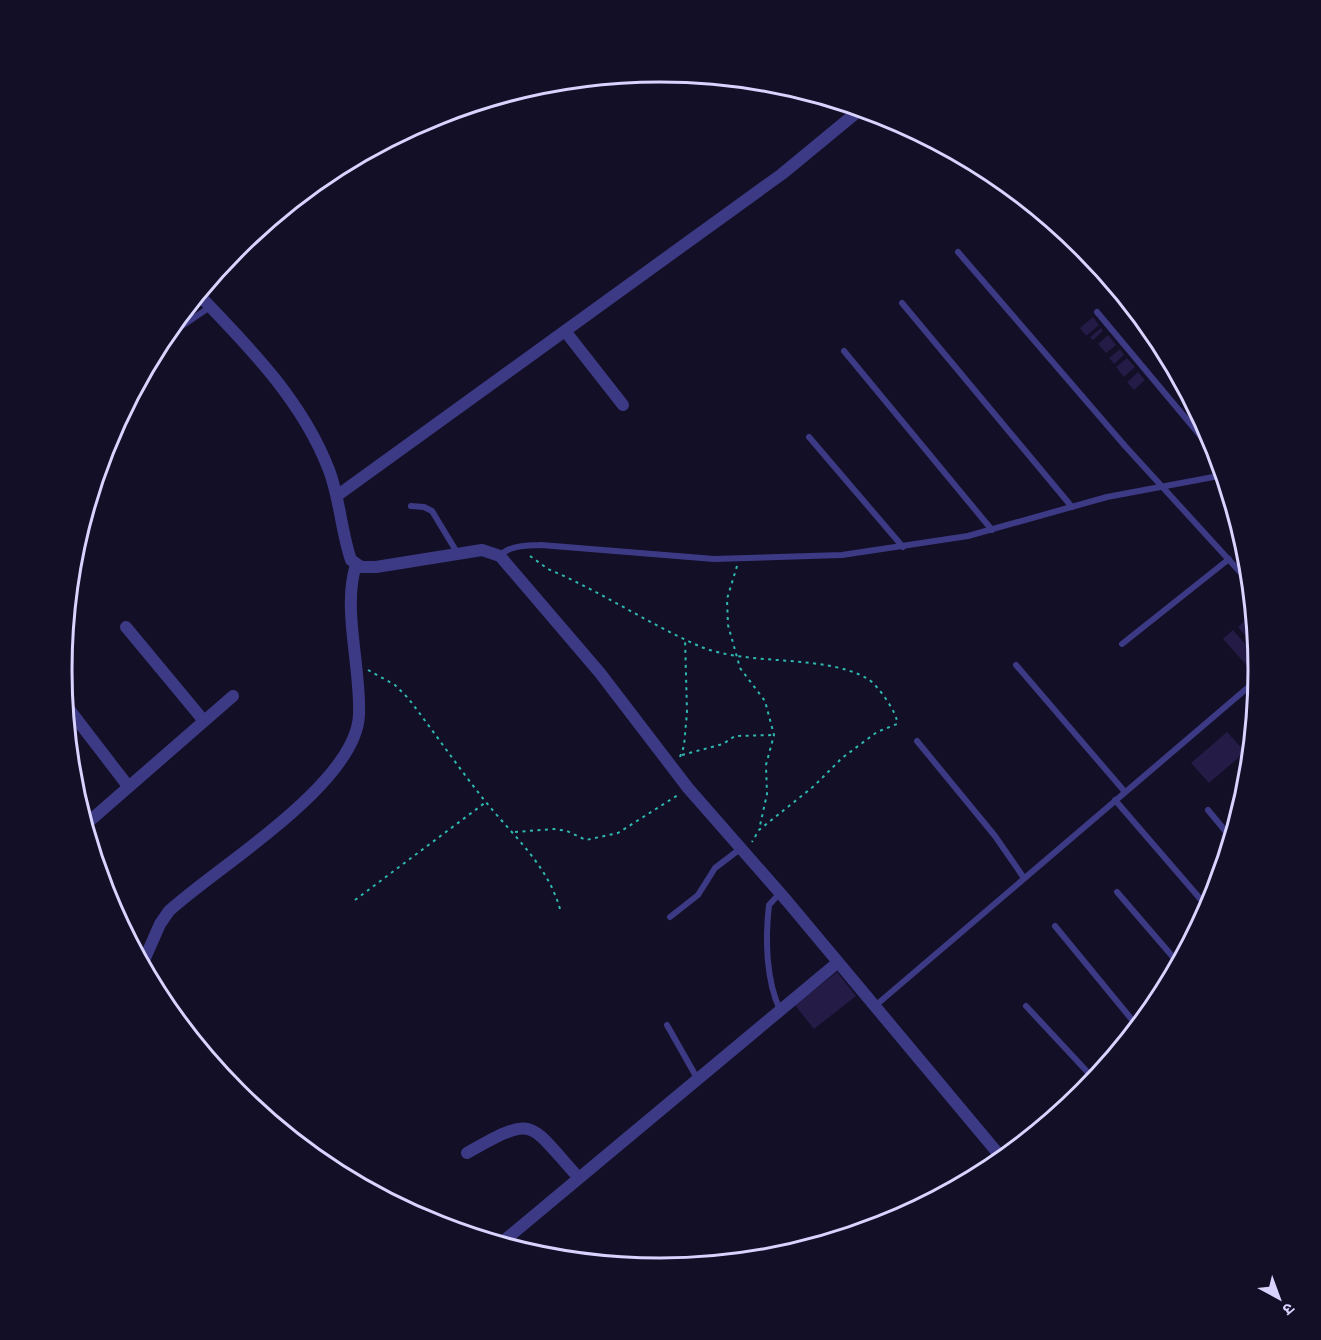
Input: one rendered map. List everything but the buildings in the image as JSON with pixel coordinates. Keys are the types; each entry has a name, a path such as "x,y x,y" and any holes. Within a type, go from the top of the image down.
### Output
{"street":[{"path":"338,495 782,174 854,114"},
{"path":"146,955 160,924 169,911 290,812 336,770 355,736 358,724 358,665 350,605 352,579 356,565 349,554 338,495 312,432 286,392 260,358 204,300"},
{"path":"565,331 623,405"},
{"path":"356,565 376,567 483,550 500,556 600,673 688,788 780,893 984,1139 998,1152"},
{"path":"126,627 204,721"},
{"path":"91,816 233,696"},
{"path":"74,715 128,786"},
{"path":"507,1238 837,963"},
{"path":"467,1153 507,1130 525,1126 538,1132 578,1177"}],"lane":[{"path":"958,252 1161,485 1241,571"},
{"path":"902,303 1072,507"},
{"path":"185,324 210,307"},
{"path":"1097,312 1199,435"},
{"path":"844,351 992,530"},
{"path":"809,437 903,547"},
{"path":"500,556 504,551 514,548 541,546 694,558 842,555 903,547 992,530 1161,485 1216,476"},
{"path":"411,506 424,507 432,511 458,554"},
{"path":"1122,644 1229,559"},
{"path":"1016,666 1125,792"},
{"path":"874,1006 1249,687"},
{"path":"917,741 995,836 1024,878"},
{"path":"1115,800 1202,900"},
{"path":"1208,810 1226,832"},
{"path":"670,917 698,895 715,868 743,853"},
{"path":"1117,892 1173,958"},
{"path":"780,893 769,905 768,919 771,983 780,1010"},
{"path":"1054,927 1133,1021"},
{"path":"1026,1006 1092,1070"},
{"path":"667,1025 697,1078"}],"path":[{"path":"514,548 548,569 699,646 855,673 875,684 898,720 890,729 878,732 842,758 814,786 759,830 743,853"},
{"path":"740,558 728,599 727,611 740,668 765,701 774,735 766,765 767,794 759,830"},
{"path":"673,767 682,755 687,712 685,638"},
{"path":"358,665 395,685 408,698 486,802 515,832 555,889 561,913"},
{"path":"682,755 723,744 735,736 759,738 774,735"},
{"path":"515,832 554,829 567,831 586,840 618,833 688,788"},
{"path":"355,900 486,802"}]}
